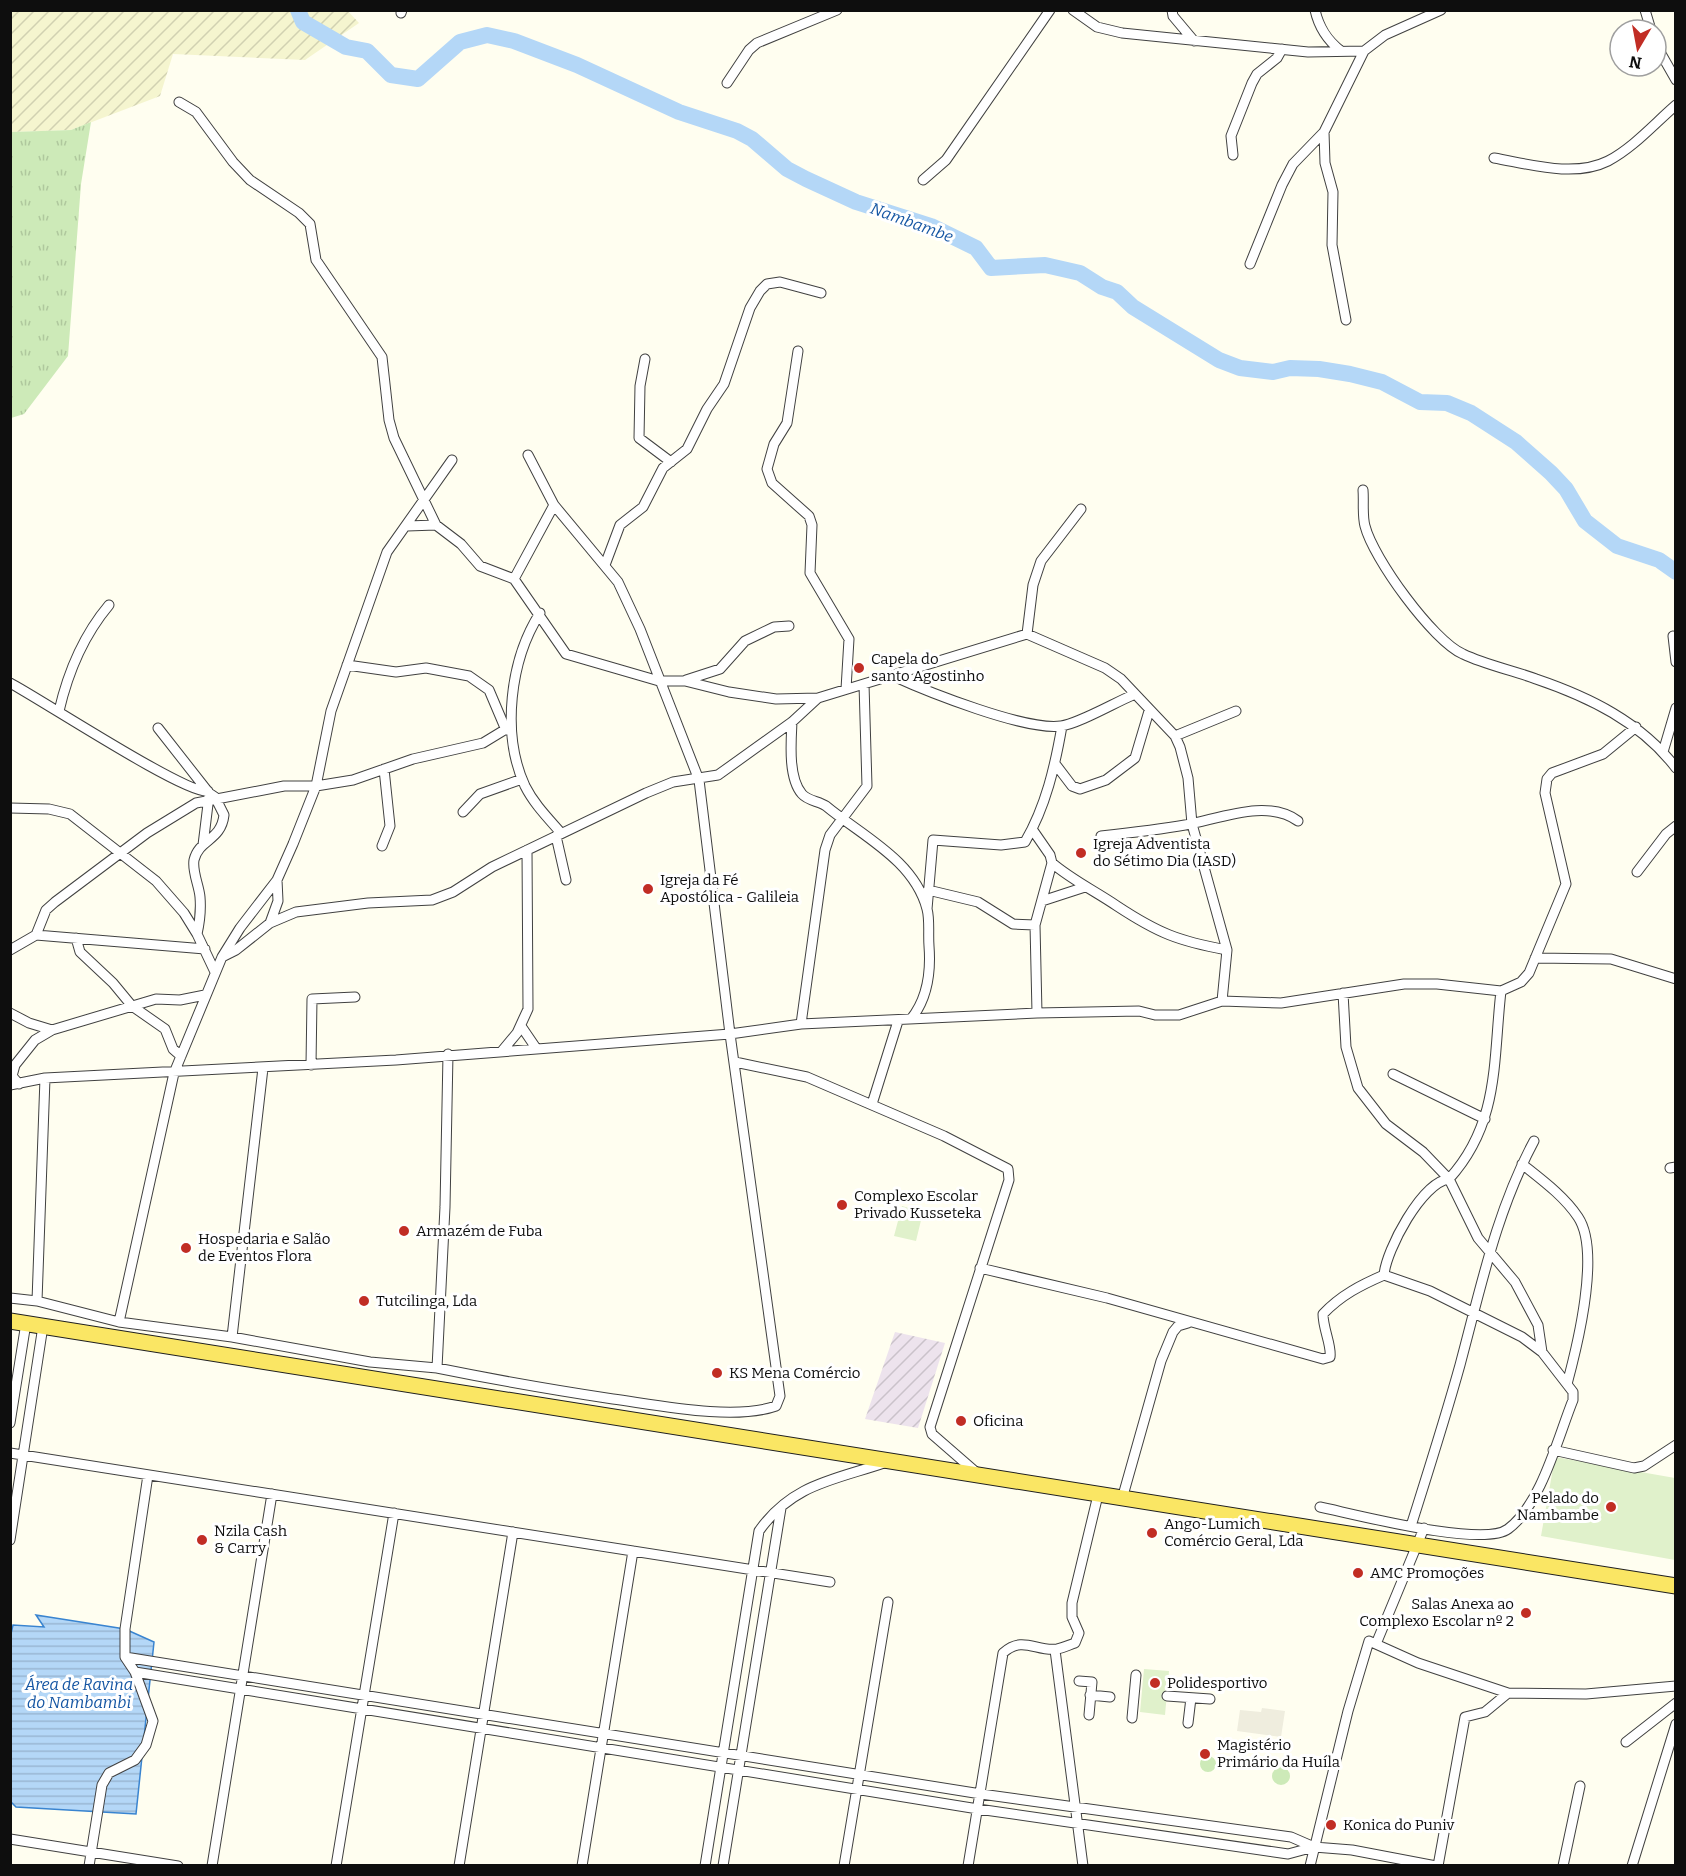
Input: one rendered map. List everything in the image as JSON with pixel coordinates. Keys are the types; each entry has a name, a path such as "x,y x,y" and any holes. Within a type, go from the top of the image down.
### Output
{"main road":[{"path":"18,1322 1676,1586"}],"street":[{"path":"727,83 757,43 837,10"},
{"path":"923,180 946,160 1050,10"},
{"path":"1073,10 1107,30 1282,49 1364,51"},
{"path":"1172,10 1173,16 1194,41"},
{"path":"1315,10 1324,33 1341,51"},
{"path":"1250,264 1273,204 1293,164 1324,132 1364,51 1385,34 1441,10"},
{"path":"1233,155 1231,136 1252,83 1257,74 1277,58 1282,49"},
{"path":"1668,66 1676,80"},
{"path":"179,102 196,112 233,162 250,180 299,213 310,224 316,260 382,357 389,420 394,438 436,525 460,544 480,566 514,579 540,613 566,654 659,681 685,681 729,692 776,699 818,698 1027,634 1105,668 1120,679 1175,736 1188,778 1192,824 1227,950 1222,1001"},
{"path":"1494,159 1558,169 1605,162 1621,152 1676,105"},
{"path":"1324,132 1325,163 1333,192 1332,245 1346,320"},
{"path":"605,565 620,525 643,507 656,477 687,449 707,409 724,384 750,308 760,291 767,284 780,282 821,293"},
{"path":"798,351 787,423 774,444 767,469 772,483 778,490 801,506 809,516 812,525 810,573 849,639 846,689"},
{"path":"645,358 640,386 639,438 671,462"},
{"path":"10,1298 37,1301 119,1322 232,1337 370,1362 437,1368 504,1382 682,1409 761,1411 776,1406 780,1396 730,1034 699,780 640,629 618,582 554,505 528,455"},
{"path":"119,1322 174,1073 222,957 240,928 277,880 316,786 331,711 376,577 387,552 452,460"},
{"path":"1363,490 1365,525 1374,551 1407,600 1460,653 1588,699 1635,727 1663,752 1676,768"},
{"path":"514,579 554,505"},
{"path":"1027,634 1033,585 1041,561 1081,509"},
{"path":"407,526 436,525"},
{"path":"59,711 68,673 96,620 109,605"},
{"path":"509,728 518,656 527,633 540,613"},
{"path":"685,681 720,669 746,641 774,627 789,626"},
{"path":"1673,636 1676,662"},
{"path":"347,665 396,672 426,668 469,676 489,690 509,728 522,780 558,835 566,880"},
{"path":"893,676 1001,716 1042,725 1062,726 1133,695"},
{"path":"10,683 121,751 150,764 187,788 210,795"},
{"path":"801,1024 825,850 830,835 867,786 864,684"},
{"path":"222,957 236,950 270,923 296,912 368,903 432,900 453,892 492,867 673,782 718,776 792,722 818,698"},
{"path":"1663,752 1676,708"},
{"path":"1056,765 1072,786 1080,789 1106,780 1135,758 1149,711"},
{"path":"1175,736 1236,711"},
{"path":"792,722 797,786 803,795 823,804 842,820 881,846 914,883 927,910"},
{"path":"911,1019 926,997 930,954 927,910 933,840 1001,845 1025,842 1056,765 1062,726"},
{"path":"205,995 180,1000 156,999 52,1030 35,1040 12,1071 15,1084 45,1078 311,1065 730,1034 801,1024 1037,1013 1139,1011 1155,1015 1179,1015 1222,1001 1281,1003 1404,984 1437,984 1501,991 1521,982 1566,884 1545,794 1547,779 1552,773 1603,754 1635,727"},
{"path":"158,728 223,810 223,821 218,835 203,845 195,857 194,866 200,895 197,934"},
{"path":"36,935 46,910 119,854 189,806 210,795 284,786 316,786 353,780 412,759 483,743 509,728"},
{"path":"382,846 390,826 384,769"},
{"path":"463,812 480,794 522,780"},
{"path":"203,845 210,795"},
{"path":"10,808 49,809 70,814 156,881 197,934 215,972"},
{"path":"1101,836 1192,824 1252,812 1286,813 1298,821"},
{"path":"1637,872 1666,834 1676,826"},
{"path":"1032,829 1050,855 1052,863 1035,925 1037,1013"},
{"path":"502,1051 521,1026 528,1009 527,850"},
{"path":"1052,863 1134,919 1158,931 1188,943 1227,950"},
{"path":"270,923 278,901 277,880"},
{"path":"1041,901 1085,887"},
{"path":"928,890 978,902 1013,924 1035,925"},
{"path":"10,950 36,935 205,949"},
{"path":"76,938 80,951 113,983 132,1006 165,1029 173,1048 181,1056"},
{"path":"1534,958 1611,959 1676,979"},
{"path":"980,1268 1096,1296 1323,1359 1330,1357 1331,1350 1323,1330 1323,1314 1334,1302 1355,1288 1384,1275 1415,1203 1442,1179 1449,1179 1464,1163 1485,1119 1495,1076 1501,991"},
{"path":"1343,993 1346,1047 1358,1088 1386,1124 1423,1152 1449,1179 1478,1238 1515,1282 1538,1325 1542,1352"},
{"path":"311,1065 312,999 355,997"},
{"path":"10,1013 29,1023 52,1030"},
{"path":"872,1104 898,1021"},
{"path":"29,1023 35,1040"},
{"path":"521,1026 536,1048"},
{"path":"437,1368 445,1207 448,1054"},
{"path":"735,1062 807,1077 962,1145 1008,1169 1009,1180 930,1427 932,1434 979,1475"},
{"path":"232,1337 263,1068"},
{"path":"1393,1074 1485,1119"},
{"path":"37,1301 45,1078"},
{"path":"1411,1526 1490,1254 1493,1236 1522,1164 1534,1141"},
{"path":"1522,1164 1558,1193 1579,1219 1584,1232 1587,1265 1580,1334 1567,1384"},
{"path":"1320,1507 1466,1535 1501,1533 1509,1529 1537,1494 1573,1400 1573,1392 1542,1352 1522,1337 1430,1291 1384,1275"},
{"path":"10,1423 21,1354 18,1322"},
{"path":"1122,1499 1161,1360 1173,1332 1178,1326 1190,1323"},
{"path":"10,1540 44,1326"},
{"path":"10,1363 21,1354"},
{"path":"680,1426 682,1409"},
{"path":"1553,1450 1634,1468 1644,1466 1676,1445"},
{"path":"10,1453 830,1582"},
{"path":"705,1866 759,1531 800,1491 820,1482 892,1460"},
{"path":"89,1866 102,1785 109,1773 135,1760 146,1745 153,1721 135,1672 125,1657 124,1629 148,1475"},
{"path":"212,1866 272,1494"},
{"path":"968,1866 1003,1653 1011,1646 1030,1644 1055,1650 1075,1643 1079,1633 1072,1617 1072,1603 1098,1495"},
{"path":"723,1866 781,1508"},
{"path":"336,1866 394,1514"},
{"path":"1376,1644 1424,1528"},
{"path":"459,1866 513,1532"},
{"path":"582,1866 633,1551"},
{"path":"844,1866 888,1602"},
{"path":"1310,1866 1348,1711 1369,1641 1418,1663 1508,1693 1586,1694 1676,1686"},
{"path":"1055,1650 1083,1866"},
{"path":"125,1657 981,1794 1291,1837 1314,1847 1352,1850 1409,1863 1437,1866 1464,1717 1485,1712 1508,1693"},
{"path":"135,1672 1078,1824 1288,1854 1314,1847"},
{"path":"1132,1718 1136,1675"},
{"path":"1079,1681 1092,1682 1089,1715"},
{"path":"1090,1695 1110,1697"},
{"path":"1167,1696 1210,1699"},
{"path":"1188,1723 1191,1698"},
{"path":"1626,1742 1676,1703"},
{"path":"1632,1866 1676,1724"},
{"path":"1563,1866 1580,1786"},
{"path":"10,1839 178,1866"}],"shaded area":[{"path":"895,1332 945,1343 918,1428 865,1419"},
{"path":"1262,1708 1285,1711 1281,1737 1237,1731 1240,1710 1261,1712"}],"green space":[{"path":"347,10 359,23 305,60 173,54 160,96 71,130 11,132 11,11"},
{"path":"91,122 81,184 68,356 24,414 11,418 11,132 71,130"},
{"path":"902,1206 923,1212 916,1241 894,1236"},
{"name":"Pelado do Nambambe","path":"1555,1457 1675,1478 1675,1560 1541,1536"},
{"name":"Polidesportivo","path":"1144,1669 1169,1671 1165,1715 1140,1712"},
{"path":"1205,1756 1211,1756 1216,1764 1214,1770 1205,1772 1200,1767 1200,1761"},
{"path":"1277,1767 1285,1767 1290,1772 1288,1783 1277,1785 1272,1780 1272,1772"}],"water":[{"name":"Área de Ravina do Nambambi","path":"36,1615 125,1629 154,1642 136,1814 16,1807 11,1802 10,1638 13,1625 44,1627"}],"waterway":[{"name":"Nambambe","path":"298,10 303,22 346,47 367,51 391,75 418,79 460,42 487,35 514,41 577,65 679,112 737,131 752,139 787,169 806,179 856,202 931,226 976,248 991,268 1045,265 1080,273 1102,287 1117,292 1133,307 1219,360 1240,368 1273,372 1290,368 1319,369 1350,374 1382,382 1420,402 1447,403 1471,413 1516,442 1566,489 1585,521 1617,546 1659,560 1676,572"}],"place":[{"name":"Capela do santo Agostinho","path":"859,668"},
{"name":"Igreja Adventista do Sétimo Dia (IASD)","path":"1081,853"},
{"name":"Igreja da Fé Apostólica - Galileia","path":"648,889"},
{"name":"Complexo Escolar Privado Kusseteka","path":"842,1205"},
{"name":"Armazém de Fuba","path":"404,1231"},
{"name":"Hospedaria e Salão de Eventos Flora","path":"186,1248"},
{"name":"Tutcilinga, Lda","path":"364,1301"},
{"name":"KS Mena Comércio","path":"717,1373"},
{"name":"Oficina","path":"961,1421"},
{"name":"Pelado do Nambambe","path":"1611,1507"},
{"name":"Ango-Lumich Comércio Geral, Lda","path":"1152,1533"},
{"name":"Nzila Cash & Carry","path":"202,1540"},
{"name":"AMC Promoções","path":"1358,1573"},
{"name":"Salas Anexa ao Complexo Escolar nº 2","path":"1526,1613"},
{"name":"Polidesportivo","path":"1155,1683"},
{"name":"Magistério Primário da Huíla","path":"1205,1754"},
{"name":"Konica do Puniv","path":"1331,1825"}]}
